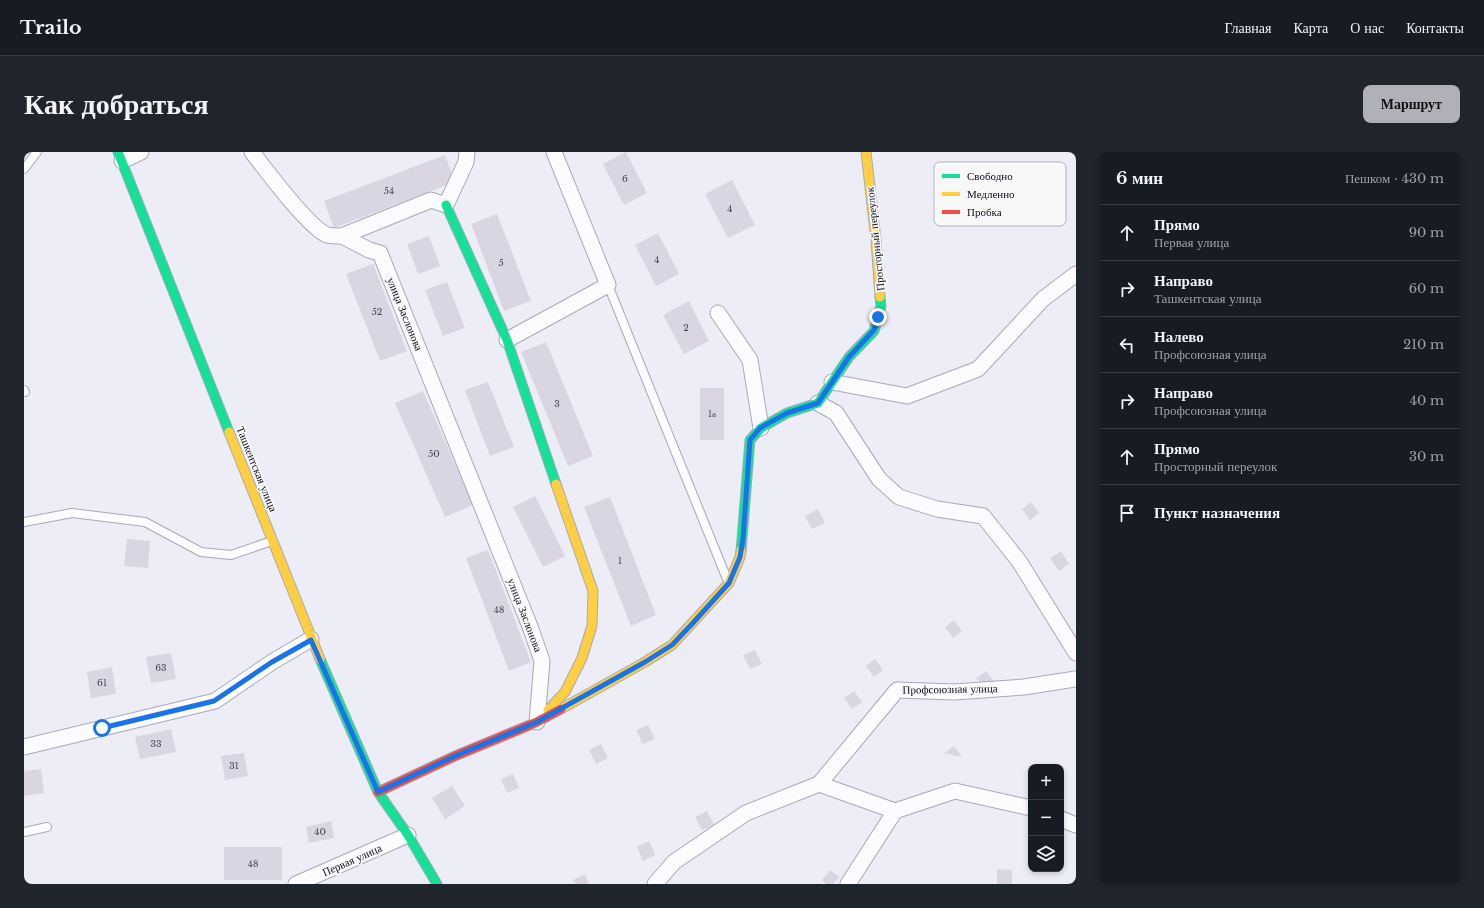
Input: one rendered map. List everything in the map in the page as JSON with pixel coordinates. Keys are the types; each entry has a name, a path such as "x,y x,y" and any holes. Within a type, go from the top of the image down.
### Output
{"street":[{"path":"120,156 141,152"},
{"name":"улица Заслонова","path":"252,152 276,183 312,224 327,235 342,236 369,250 380,253 528,622 542,661 537,722"},
{"path":"446,205 466,162 467,152"},
{"path":"506,340 608,285 554,152"},
{"name":"Просторный переулок","path":"832,382 849,357 874,330 881,306 876,240 866,152"},
{"name":"Ташкентская улица","path":"120,156 311,640 378,792 408,835 437,884"},
{"path":"342,236 431,200 446,205 506,340 593,591 592,626 582,658 565,692 537,722"},
{"path":"378,792 455,756 537,722 645,662 672,645 729,583 740,557 743,539 750,440 760,428 787,413 818,403 832,382 907,396 978,369 1043,299 1076,274"},
{"path":"718,313 750,360 760,428"},
{"path":"818,403 836,413 879,479 899,497 937,509 983,516 1020,561 1076,653"},
{"path":"24,746 214,701 272,662 311,640"},
{"name":"Профсоюзная улица","path":"655,884 674,862 746,813 819,784 897,690 954,692 1024,688 1076,679"},
{"path":"819,784 895,811 955,791 1028,807"},
{"path":"848,884 895,811"},
{"path":"1064,820 1076,824"},
{"name":"Первая улица","path":"296,884 408,835"}],"lane":[{"path":"24,169 38,152"},
{"path":"608,285 729,583"},
{"path":"24,522 72,513 145,522 201,552 231,555 272,541"},
{"path":"24,832 46,827"}],"building":[{"path":"626,152 647,193 624,205 603,164"},
{"path":"445,155 455,182 334,228 324,201"},
{"path":"732,180 755,225 728,238 705,194"},
{"path":"497,214 531,301 504,311 471,224"},
{"path":"658,233 679,274 656,286 635,245"},
{"path":"429,236 440,266 418,274 407,244"},
{"path":"373,264 407,351 380,361 346,274"},
{"path":"447,282 465,328 443,336 425,290"},
{"path":"689,301 709,341 684,354 663,315"},
{"path":"546,342 593,456 568,466 521,352"},
{"path":"488,382 514,447 490,456 465,390"},
{"path":"700,388 724,388 724,440 700,440"},
{"path":"423,391 473,505 445,517 395,403"},
{"path":"535,496 565,556 543,567 513,507"},
{"path":"610,497 656,615 631,626 584,507"},
{"path":"1031,502 1039,513 1030,520 1022,509"},
{"path":"818,509 825,523 812,529 805,516"},
{"path":"127,539 150,541 148,568 124,566"},
{"path":"488,550 531,662 509,671 466,558"},
{"path":"1061,551 1069,564 1059,571 1050,558"},
{"path":"954,620 962,631 953,638 945,627"},
{"path":"755,650 762,664 750,669 743,655"},
{"path":"171,653 176,679 151,683 146,657"},
{"path":"875,659 883,670 874,677 866,666"},
{"path":"112,667 116,694 91,698 87,672"},
{"path":"986,671 994,682 984,689 976,678"},
{"path":"854,691 862,702 852,709 844,698"},
{"path":"648,725 655,739 643,744 636,730"},
{"path":"171,729 176,752 140,759 135,737"},
{"path":"601,744 608,758 596,764 589,750"},
{"path":"954,746 962,757 944,753"},
{"path":"244,753 248,776 225,780 221,756"},
{"path":"41,769 44,793 24,796 24,771"},
{"path":"513,774 519,788 507,793 501,779"},
{"path":"452,786 465,806 445,819 432,798"},
{"path":"707,811 714,825 702,830 695,817"},
{"path":"331,821 334,838 309,843 306,827"},
{"path":"649,841 655,855 643,861 637,847"},
{"path":"224,847 282,847 282,880 224,880"},
{"path":"997,869 1012,870 1012,884 997,884"},
{"path":"830,870 839,877 833,884 826,884 822,880"},
{"path":"585,874 589,884 575,884 573,880"}],"traffic: fast":[{"path":"118,152 229,432"},
{"path":"446,205 507,340 556,484"},
{"path":"741,551 750,440 761,428 787,413 818,403 849,357 874,331 881,306 880,297"},
{"path":"320,659 378,792 408,835 437,884"}],"traffic: slow":[{"path":"866,152 876,240 880,297"},
{"path":"229,432 320,659"},
{"path":"548,710 565,692 582,658 592,626 593,591 556,484"},
{"path":"561,709 645,662 672,645 729,583 741,551"}],"traffic: jam":[{"path":"378,792 455,756 537,722 561,709"}],"route":[{"path":"102,728 214,701 272,662 311,640 378,792 455,756 537,722 645,662 672,645 729,583 740,557 743,539 750,440 760,428 787,413 818,403 849,357 874,330 878,317"}]}
